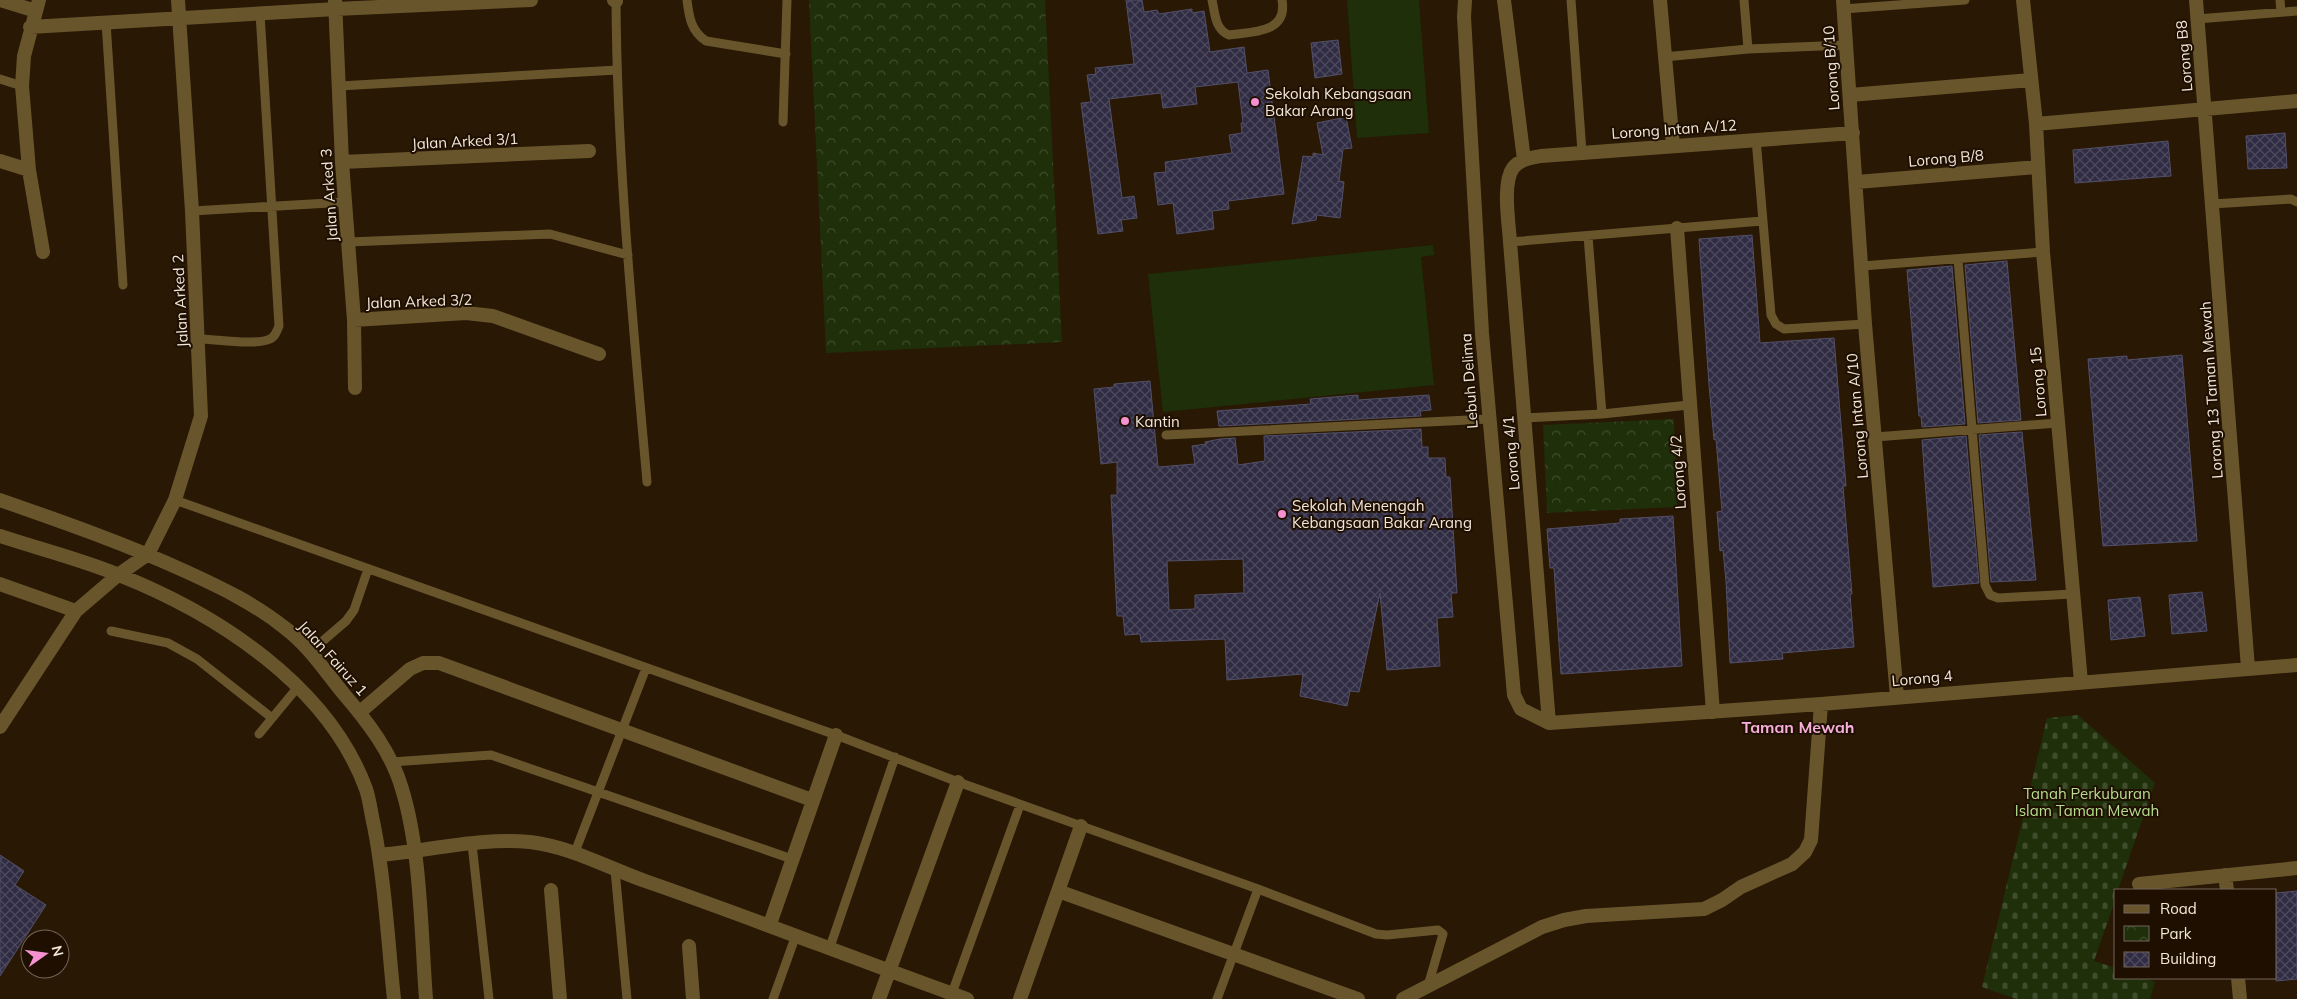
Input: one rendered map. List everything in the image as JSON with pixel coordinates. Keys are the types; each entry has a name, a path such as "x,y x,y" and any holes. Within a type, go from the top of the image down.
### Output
{"street":[{"path":"0,0 37,6 24,56 22,86 30,170 43,252"},
{"name":"Jalan Arked 2","path":"0,727 76,611 118,575 148,554 175,500 201,416 192,211 178,0"},
{"path":"30,27 260,13 336,4 531,0"},
{"name":"Lebuh Delima","path":"1459,0 1464,17"},
{"name":"Lebuh Delima","path":"1465,0 1464,17 1488,419 1514,695 1521,709 1549,723"},
{"path":"1504,0 1524,160"},
{"path":"1660,0 1673,146"},
{"name":"Lorong 15","path":"2023,0 2036,124 2043,252 2081,682"},
{"name":"Lorong B8","path":"2196,0 2205,110"},
{"name":"Jalan Arked 3","path":"336,4 342,162 354,320 355,388"},
{"name":"Lorong B/10","path":"1843,5 1852,133"},
{"path":"1850,95 2031,80"},
{"path":"2036,124 2297,101"},
{"name":"Lorong 13 Taman Mewah","path":"2205,110 2248,668"},
{"name":"Lorong Intan A/12","path":"1524,160 1582,152 1852,133"},
{"name":"Lorong Intan A/10","path":"1852,133 1857,182 1865,324 1897,696"},
{"name":"Jalan Arked 3/1","path":"342,162 589,151"},
{"name":"Lorong 4/1","path":"1524,160 1513,168 1508,179 1510,242 1549,723"},
{"path":"0,161 30,170"},
{"name":"Lorong B/8","path":"1857,182 2038,167"},
{"name":"Lorong 4/2","path":"1677,228 1713,712"},
{"name":"Jalan Arked 3/2","path":"354,320 475,314 493,316 599,354"},
{"name":"Jalan Fairuz 1","path":"0,500 148,554 229,592 287,629 310,652 360,712 392,762 402,788 414,852 426,999"},
{"path":"0,536 118,575 206,617 272,661 326,718 349,754 366,790 379,855 394,999"},
{"path":"0,584 76,611"},
{"path":"360,712 410,669 423,663 438,663 812,800"},
{"name":"Lorong 4","path":"1549,723 1821,704 1897,696 2297,664"},
{"path":"1403,999 1542,927 1586,916 1704,909 1741,887 1792,864 1805,852 1811,840 1821,704"},
{"path":"770,924 836,735"},
{"path":"879,999 958,782"},
{"path":"1020,999 1081,826"},
{"path":"379,855 516,841 575,852 615,870 770,924 890,970 951,996 968,999"},
{"path":"2139,884 2297,868"},
{"path":"2225,875 2227,889"},
{"path":"551,890 560,999"},
{"path":"1058,891 1358,999"},
{"path":"689,946 693,999"},
{"path":"2238,979 2240,999"}],"lane":[{"path":"687,0 692,26 698,35 706,41 786,54"},
{"path":"783,122 787,0"},
{"path":"1212,0 1217,23 1223,33 1229,35 1270,28 1281,20 1284,11 1282,0"},
{"path":"1571,0 1582,152"},
{"path":"1744,0 1748,49"},
{"path":"1843,5 1965,0"},
{"path":"2280,0 2281,12"},
{"path":"615,1 616,70 628,255 647,482"},
{"path":"2197,19 2297,11"},
{"path":"198,339 254,341 270,339 275,335 278,326 260,13"},
{"path":"106,22 123,285"},
{"path":"1664,57 1748,49 1846,45"},
{"path":"339,86 616,70"},
{"path":"0,79 22,86"},
{"path":"1756,139 1772,315 1776,324 1784,328 1865,324"},
{"path":"2212,204 2291,198 2297,202"},
{"path":"192,211 346,202"},
{"path":"1510,242 1762,221"},
{"path":"349,242 550,234 628,255"},
{"path":"1588,236 1602,414"},
{"path":"1862,266 2043,252"},
{"path":"1958,259 1986,585 1990,595 1998,598 2072,594"},
{"path":"1524,418 1602,414 1689,405"},
{"path":"1166,435 1488,419"},
{"path":"1875,437 2058,423"},
{"path":"175,500 836,735 1020,805 1258,888 1376,934 1438,930 1443,934 1428,986"},
{"path":"310,652 346,622 354,610 368,569"},
{"path":"111,631 168,643 197,658 272,718"},
{"path":"575,852 646,668"},
{"path":"259,734 297,688"},
{"path":"392,762 491,755 598,790 792,860"},
{"path":"830,947 896,757"},
{"path":"951,996 1020,805"},
{"path":"472,844 489,999"},
{"path":"615,870 627,999"},
{"path":"1217,999 1232,953 1258,888"},
{"path":"773,999 796,935"}],"green space":[{"path":"809,0 1045,0 1062,342 826,353"},
{"path":"1347,0 1419,0 1429,133 1357,138"},
{"path":"1433,245 1434,255 1421,257 1434,385 1163,412 1148,274"},
{"path":"1674,419 1677,507 1547,513 1543,425"},
{"name":"Tanah Perkuburan Islam Taman Mewah","path":"2078,715 2155,783 2118,889 2114,889 2114,904 2094,961 2114,967 2114,979 2146,979 2155,982 2150,999 2016,999 1982,987 2047,718"}],"building":[{"path":"1126,0 1142,0 1144,12 1157,10 1159,14 1192,9 1192,13 1204,11 1210,52 1244,47 1247,73 1268,70 1284,194 1228,201 1229,209 1212,211 1214,229 1177,234 1173,203 1158,205 1154,173 1166,172 1165,162 1232,153 1229,135 1242,133 1241,123 1243,123 1238,82 1195,87 1197,104 1163,108 1161,93 1109,99 1122,198 1134,196 1137,218 1121,220 1123,231 1098,234 1081,103 1091,102 1087,75 1096,74 1095,68 1134,64"},
{"path":"1338,40 1342,74 1315,78 1311,43"},
{"path":"1346,117 1352,148 1343,149 1339,181 1344,182 1340,218 1317,215 1316,220 1292,224 1303,156 1313,157 1313,153 1323,155 1317,123"},
{"path":"2285,133 2287,168 2248,169 2246,136"},
{"path":"2168,141 2171,176 2075,183 2073,150"},
{"path":"1752,235 1760,343 1834,338 1846,486 1843,486 1852,594 1850,594 1854,647 1782,653 1783,659 1730,663 1726,581 1723,550 1720,551 1717,512 1722,511 1709,385 1699,239"},
{"path":"2007,261 2021,420 1978,423 1965,265"},
{"path":"1952,266 1965,424 1922,427 1921,416 1919,416 1907,270"},
{"path":"2182,355 2197,541 2103,546 2088,359 2127,356 2127,360"},
{"path":"1150,381 1158,467 1195,464 1192,446 1220,439 1235,438 1238,465 1265,461 1264,436 1421,429 1422,447 1428,447 1428,458 1445,458 1446,477 1450,477 1457,593 1451,593 1453,617 1437,618 1440,666 1387,670 1380,593 1359,692 1350,691 1347,706 1300,696 1303,674 1227,680 1225,639 1141,642 1140,634 1125,635 1123,616 1117,616 1111,495 1117,495 1117,462 1101,464 1094,389 1114,387 1114,384","holes":["1243,559 1244,593 1195,595 1195,609 1169,610 1167,561"]},
{"path":"1358,395 1358,400 1429,395 1431,410 1420,411 1421,416 1219,426 1217,411 1311,404 1310,399"},
{"path":"2022,432 2036,580 1991,582 1979,435"},
{"path":"1966,436 1979,583 1933,587 1922,440"},
{"path":"1673,516 1682,666 1561,674 1554,568 1550,568 1547,529 1620,523 1620,519"},
{"path":"2202,592 2207,631 2172,634 2169,595"},
{"path":"2140,597 2145,636 2111,640 2108,600"},
{"path":"0,855 24,871 15,885 46,905 30,929 20,929 20,945 0,976"},
{"path":"2297,891 2297,979 2276,981 2277,893"}],"place":[{"name":"Sekolah Kebangsaan Bakar Arang","path":"1255,102"},
{"name":"Kantin","path":"1125,421"},
{"name":"Sekolah Menengah Kebangsaan Bakar Arang","path":"1282,514"}],"district":[{"name":"Taman Mewah","path":"1798,727"}]}
